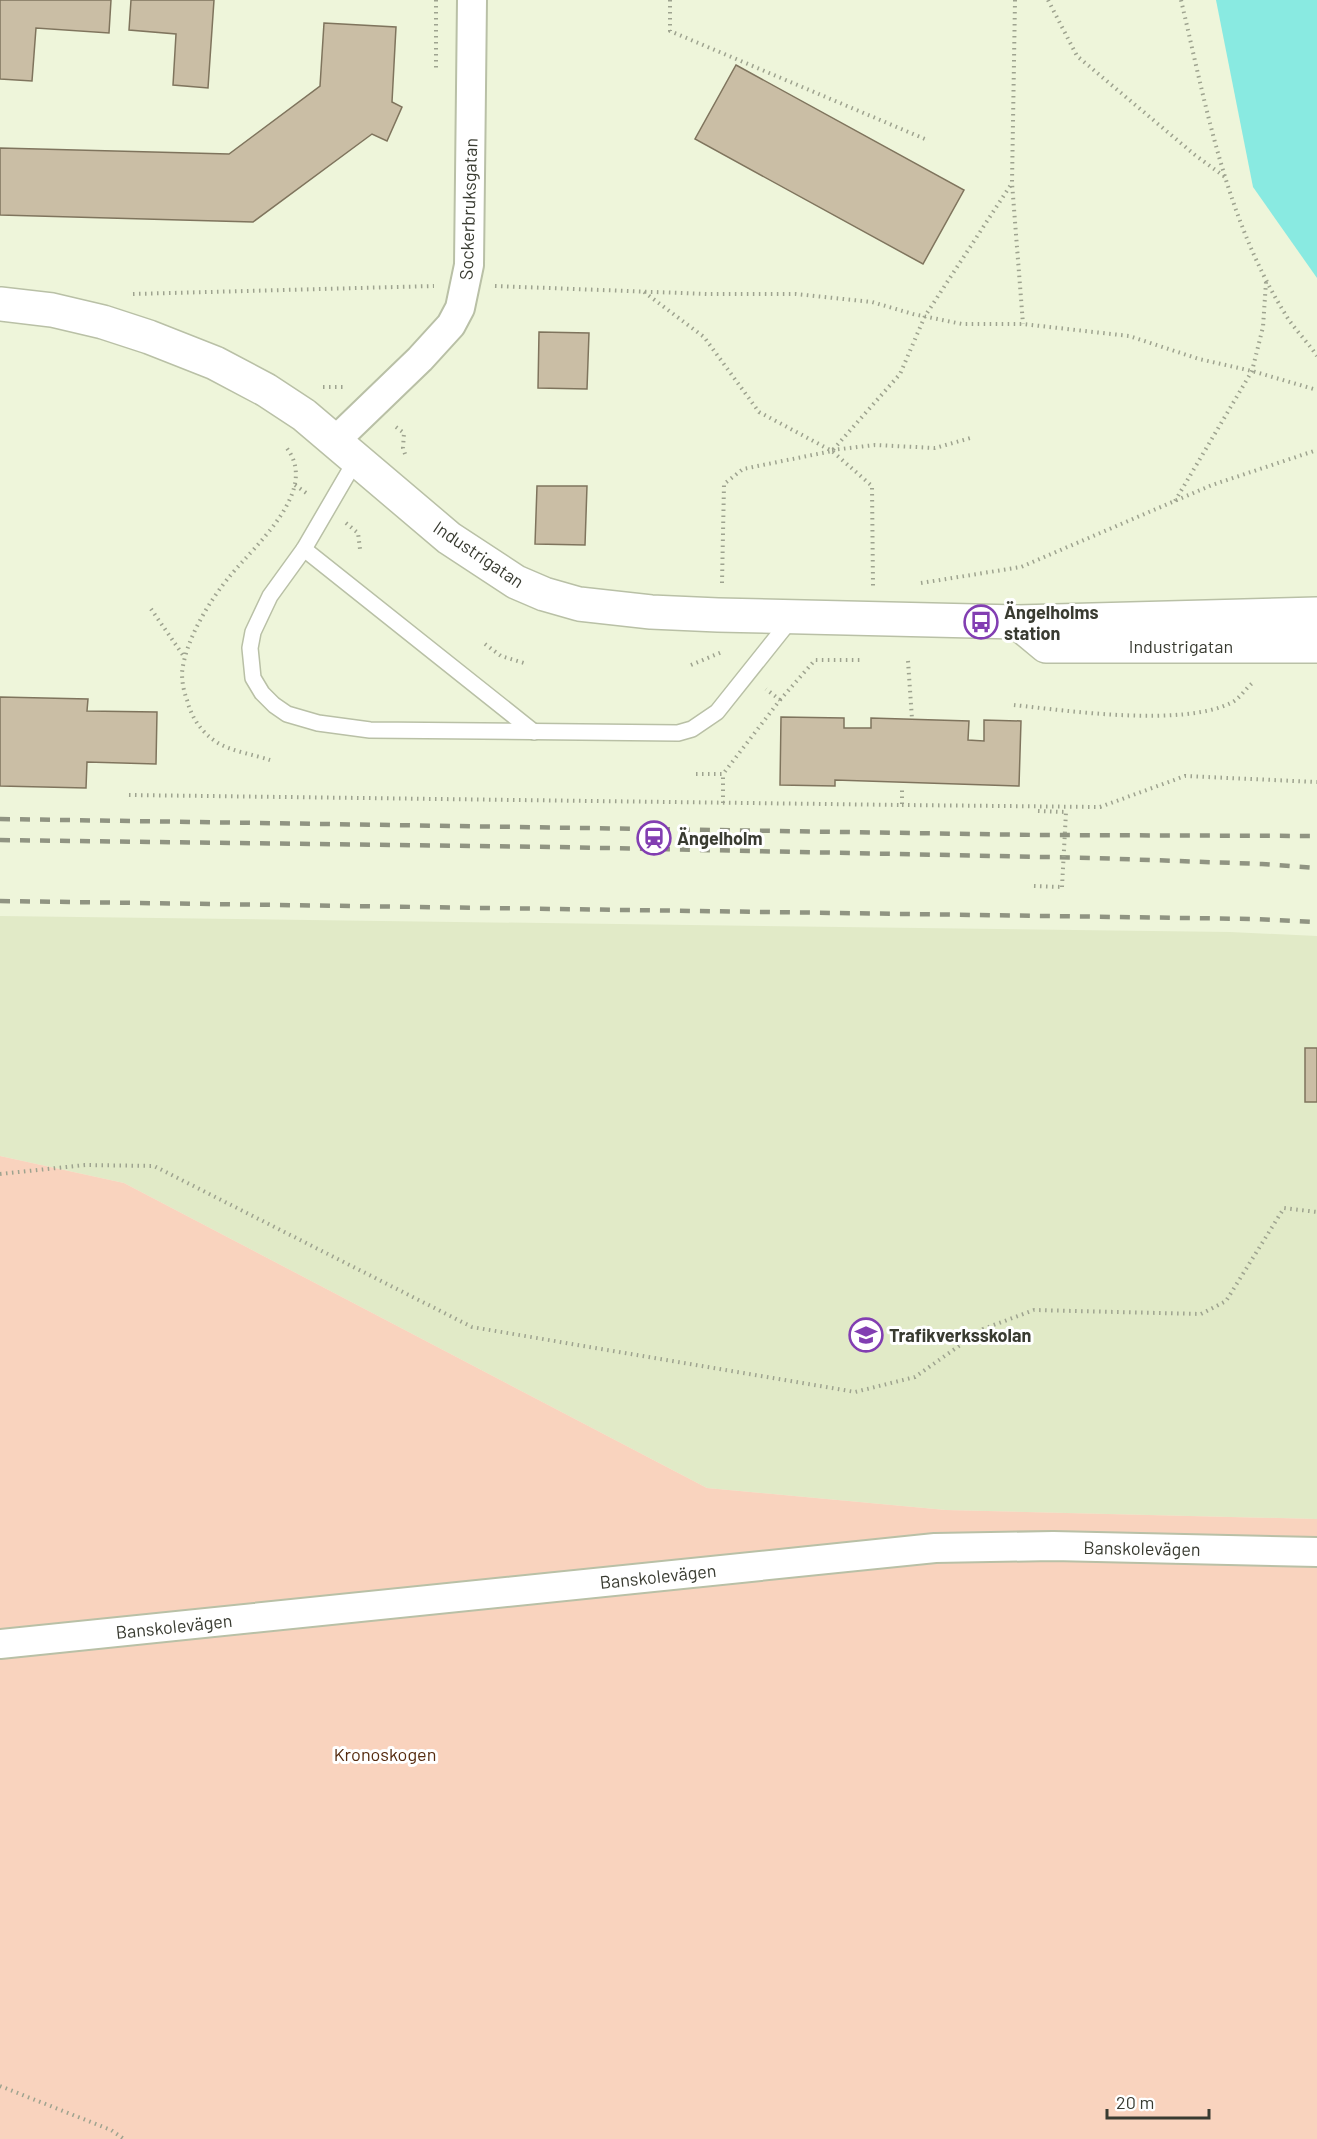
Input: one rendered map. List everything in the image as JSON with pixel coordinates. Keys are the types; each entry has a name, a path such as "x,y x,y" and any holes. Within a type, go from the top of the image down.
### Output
{"street":[{"name":"Sockerbruksgatan","path":"346,449 371,407 451,325 460,308 469,265 472,0"},
{"name":"Industrigatan","path":"0,304 52,310 103,322 215,363 266,390 304,415 449,538 516,582 544,594 579,604 651,612 1017,622 1317,614"},
{"name":"Industrigatan","path":"1017,622 1046,646 1317,646"},
{"name":"Banskolevägen","path":"0,1644 935,1548 1053,1546 1317,1552"}],"lane":[{"path":"346,449 304,549 270,596 253,632 250,648 253,678 262,693 287,714 318,723 370,730 666,734 692,729 717,712 794,616"},
{"path":"304,549 534,732"}],"path":[{"path":"670,0 670,31 925,139"},
{"path":"1015,0 1012,183 1023,324"},
{"path":"1048,0 1077,56 1195,155 1225,177"},
{"path":"1181,0 1210,126 1247,240 1266,281 1285,314 1317,356"},
{"path":"832,451 900,374 925,316 1012,183"},
{"path":"1174,502 1252,371 1263,327 1266,281"},
{"path":"125,294 466,285 644,292 796,294 872,302 962,324 1023,324 1129,336 1199,359 1252,371 1317,390"},
{"path":"644,292 704,338 759,412 832,451 872,486 873,591"},
{"path":"371,407 404,433 403,448 406,457"},
{"path":"722,586 724,484 743,469 875,445 935,448 974,437"},
{"path":"919,584 1021,567 1212,485 1317,450"},
{"path":"151,609 185,658"},
{"path":"485,644 501,656 524,663"},
{"path":"691,665 722,652"},
{"path":"780,700 815,660 860,660"},
{"path":"908,661 912,719"},
{"path":"1014,705 1123,714 1163,715 1206,712 1233,702 1258,679"},
{"path":"723,774 723,803"},
{"path":"129,795 1100,807 1185,776 1317,782"},
{"path":"902,790 902,805"},
{"path":"1034,886 1062,887 1066,812 1038,811"},
{"path":"0,1174 85,1165 154,1166 472,1328 855,1392 915,1377 983,1329 1035,1311 1201,1314 1226,1301 1284,1208 1317,1212"},
{"path":"0,2086 111,2130 124,2139"}],"shaded area":[{"name":"Trafikverksskolan","path":"0,916 1230,932 1317,936 1317,1519 946,1510 707,1488 124,1183 0,1156"}],"green space":[{"name":"Kronoskogen","path":"0,1156 124,1183 707,1488 946,1510 1317,1519 1317,2139 0,2139"}],"water":[{"path":"1216,0 1317,0 1317,278 1253,187"}],"building":[{"path":"0,0 111,0 109,33 36,28 32,81 0,79"},
{"path":"131,0 214,0 208,88 173,85 176,34 129,30"},
{"path":"324,23 396,27 392,102 402,107 387,141 372,134 253,222 0,215 0,148 229,154 320,86"},
{"path":"736,65 964,190 923,264 695,139"},
{"path":"539,332 589,333 587,389 538,388"},
{"path":"537,486 587,486 585,545 535,544"},
{"path":"0,697 88,699 87,711 157,712 156,764 87,762 86,788 0,786"},
{"path":"781,717 844,718 844,728 871,728 871,718 969,721 968,740 984,741 984,720 1021,721 1019,786 835,780 835,786 780,785"},
{"path":"1305,1048 1317,1048 1317,1102 1305,1102"}],"railway":[{"path":"0,819 1038,835 1317,836"},
{"path":"0,840 556,847 1093,858 1317,868"},
{"path":"0,901 1256,919 1317,922"}],"place":[{"name":"Ängelholms station","path":"981,622"},
{"name":"Ängelholm","path":"654,838"},
{"name":"Trafikverksskolan","path":"866,1335"}]}
